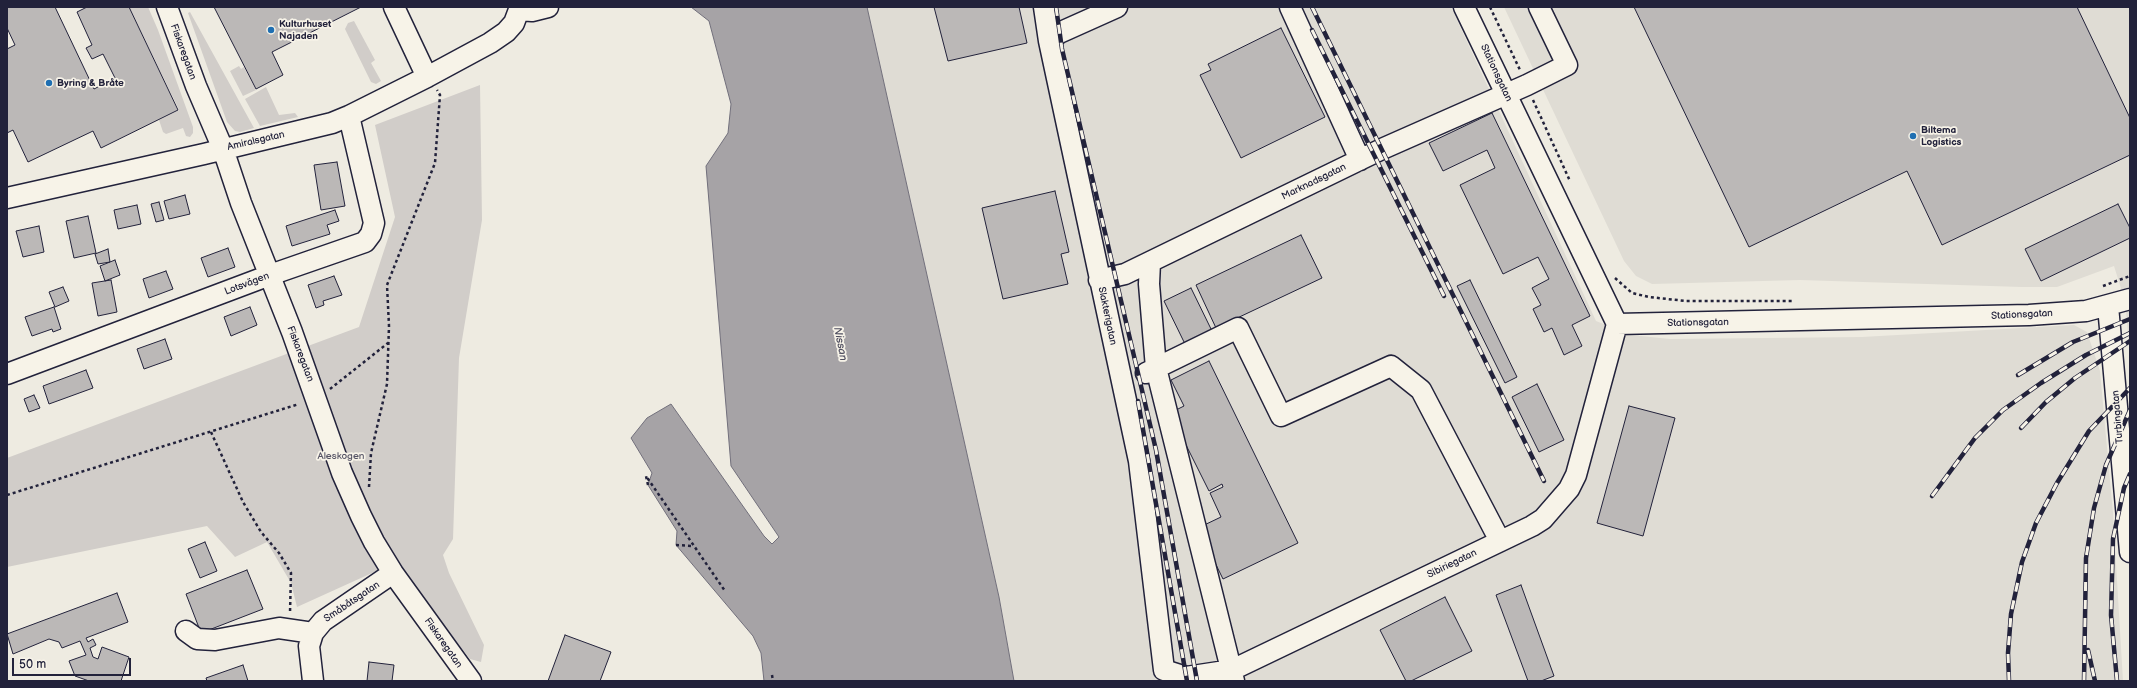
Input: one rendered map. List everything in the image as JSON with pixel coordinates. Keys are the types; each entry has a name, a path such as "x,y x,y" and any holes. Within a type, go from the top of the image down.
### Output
{"street":[{"name":"Fiskaregatan","path":"167,7 196,86 223,149 241,203 317,399 342,473 361,516 374,542 393,573 471,681"},
{"path":"394,7 427,77"},
{"path":"520,8 532,12 548,7"},
{"name":"Slakterigatan","path":"1044,7 1049,41 1099,280 1139,461 1164,670"},
{"path":"1049,41 1059,33 1117,7"},
{"path":"1290,7 1360,160"},
{"name":"Stationsgatan","path":"1464,7 1504,93 1617,324 2029,315 2086,311 2130,299"},
{"name":"Marknadsgatan","path":"1099,280 1125,274 1360,160 1504,93 1527,85 1566,64 1538,7"},
{"name":"Amiralsgatan","path":"7,198 332,123 427,77 490,43 506,32 514,22 520,8"},
{"name":"Lotsvägen","path":"7,374 270,275 365,242 371,234 374,223 349,116"},
{"path":"1150,262 1149,284 1151,370 1233,676"},
{"name":"Turbingatan","path":"2108,306 2130,552"},
{"name":"Sibiriegatan","path":"1164,670 1186,677 1233,676 1532,526 1543,518 1569,489 1580,462 1617,324"},
{"path":"1151,370 1238,328 1281,416 1391,366 1421,390 1500,541"},
{"name":"Småbåtsgatan","path":"313,633 323,621 393,573"},
{"path":"186,631 197,639 215,640 279,628 313,633 309,646 313,681"}],"path":[{"path":"1490,7 1572,186"},
{"path":"368,490 371,453 387,384 389,342 387,285 435,163 440,95 427,77"},
{"path":"1610,272 1622,285 1638,296 1686,301 1800,301"},
{"path":"2101,287 2130,276"},
{"path":"7,495 317,399 389,342"},
{"path":"211,432 243,502 261,532 279,553 291,573 290,618"},
{"path":"648,485 646,476 725,591"},
{"path":"676,545 694,546"},
{"path":"772,674 774,681"}],"shaded area":[{"path":"867,7 1451,7 1596,321 1631,335 1670,339 1862,337 2074,325 2087,332 2100,371 2113,513 2123,681 1014,681 999,597"},
{"path":"1504,7 2130,7 2130,355 2125,301 2114,266 2057,287 1800,280 1652,284 1636,276 1624,261"}],"green space":[{"path":"129,7 148,7 158,30 193,127 193,133 190,137 186,136 183,128 166,134 163,132 159,120 179,110"},
{"path":"190,12 254,128 240,132 235,131 227,122 188,13"},
{"path":"354,21 375,60 371,63 381,81 376,84 371,82 345,29 348,23"},
{"path":"239,66 241,69 244,67 256,90 243,96 230,71"},
{"name":"Aleskogen","path":"480,85 482,220 459,358 453,539 443,555 449,573 484,645 481,662 470,659 394,563 297,607 291,583 267,542 235,557 207,526 7,567 7,458 359,327 395,217 375,125"},
{"path":"266,87 279,115 295,113 298,117 260,126 245,99"}],"water":[{"name":"Nissan","path":"691,7 867,7 999,597 1014,681 764,681 761,653 753,636 676,545 677,531 648,485 652,473 631,438 647,418 671,404 764,536 772,544 779,537 731,466 706,166 728,133 731,104 709,21"}],"building":[{"name":"Byring & Bråte","path":"7,7 55,7 94,89 115,78 103,54 92,59 86,48 92,45 77,12 87,7 129,7 178,110 101,148 93,131 28,162 13,130 7,133 7,49 15,45 7,28"},
{"name":"Kulturhuset Najaden","path":"214,7 361,7 272,52 283,75 256,89"},
{"path":"934,7 1019,7 1027,43 948,61"},
{"name":"Biltema Logistics","path":"1634,7 2077,7 2130,118 2130,155 1942,245 1907,171 1749,247"},
{"path":"1281,28 1325,117 1241,158 1200,75 1211,70 1208,64"},
{"path":"1492,113 1590,316 1572,325 1582,346 1564,355 1552,328 1544,332 1533,309 1541,305 1532,288 1549,279 1538,257 1503,274 1460,185 1495,168 1487,150 1443,171 1429,143"},
{"path":"337,162 345,206 321,210 314,165"},
{"path":"1055,191 1069,252 1061,254 1068,284 1003,299 982,208"},
{"path":"185,195 190,214 169,219 164,201"},
{"path":"159,202 164,220 156,222 151,204"},
{"path":"2118,204 2130,228 2130,238 2041,281 2025,249"},
{"path":"137,205 141,224 118,229 114,210"},
{"path":"335,210 339,221 327,225 330,234 292,246 286,226"},
{"path":"88,216 96,253 74,258 66,221"},
{"path":"39,226 44,252 23,257 16,231"},
{"path":"1301,235 1322,278 1216,328 1196,285"},
{"path":"228,248 235,267 208,277 201,258"},
{"path":"108,249 110,262 98,264 95,254"},
{"path":"115,260 120,275 105,281 100,266"},
{"path":"166,271 173,289 149,298 143,279"},
{"path":"334,276 342,295 323,301 324,305 316,308 308,285"},
{"path":"111,280 117,312 98,316 92,283"},
{"path":"1470,280 1517,377 1505,383 1457,286"},
{"path":"63,287 69,301 55,307 49,292"},
{"path":"1191,288 1212,331 1185,344 1164,301"},
{"path":"54,307 61,329 53,332 52,329 32,336 25,317"},
{"path":"250,307 257,325 231,336 224,317"},
{"path":"165,339 172,359 144,369 137,349"},
{"path":"1209,361 1298,543 1223,579 1198,528 1221,517 1210,493 1223,487 1222,484 1209,491 1170,413 1184,406 1171,380"},
{"path":"86,370 93,388 49,404 43,386"},
{"path":"1537,384 1564,440 1539,452 1512,397"},
{"path":"34,395 40,408 29,412 24,399"},
{"path":"1629,406 1675,418 1643,536 1597,523"},
{"path":"205,542 217,571 200,578 188,549"},
{"path":"247,570 263,609 201,633 186,594"},
{"path":"1521,585 1554,676 1541,681 1528,681 1496,595"},
{"path":"117,593 128,622 86,638 88,642 93,639 96,645 90,648 93,657 98,659 102,647 129,657 121,681 89,681 75,676 69,661 86,655 80,641 62,648 59,642 49,639 13,654 7,634"},
{"path":"1445,597 1472,651 1411,681 1406,681 1380,630"},
{"path":"565,635 611,652 600,681 548,681"},
{"path":"369,662 394,665 392,681 367,681"},
{"path":"243,665 248,681 207,681 206,678"}],"railway":[{"path":"1056,7 1062,49 1156,450 1197,681"},
{"path":"1312,7 1544,481"},
{"path":"1312,30 1444,296"},
{"path":"2018,375 2073,342 2130,319"},
{"path":"1932,496 1975,438 2003,410 2041,383 2086,355 2130,333"},
{"path":"2021,428 2046,402 2075,378 2130,341"},
{"path":"2009,681 2008,653 2011,614 2022,562 2036,523 2057,483 2089,431 2130,388"},
{"path":"1138,401 1187,681"},
{"path":"2084,681 2086,558 2094,508 2106,465 2130,410"},
{"path":"2117,681 2111,615 2113,539 2124,488 2130,474"},
{"path":"2088,650 2095,681"}],"place":[{"name":"Kulturhuset Najaden","path":"271,30"},
{"name":"Byring & Bråte","path":"49,83"},
{"name":"Biltema Logistics","path":"1913,136"}]}
